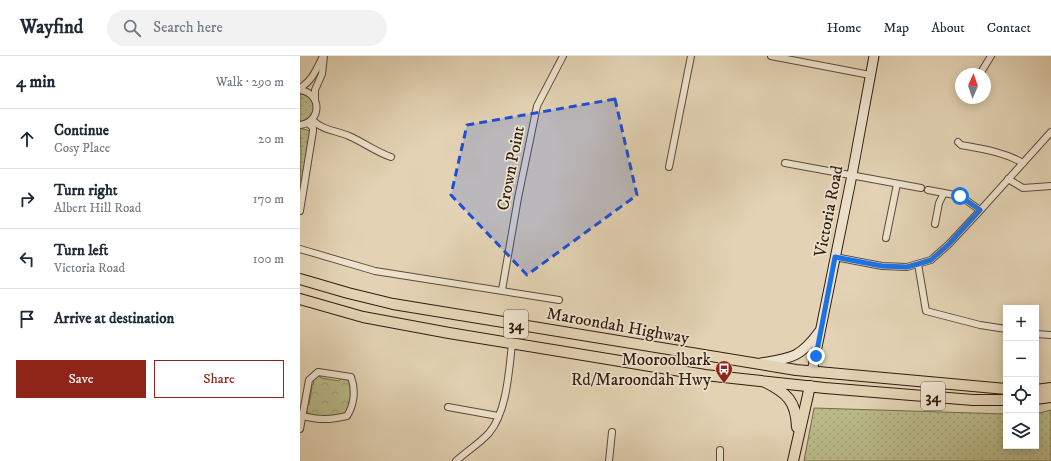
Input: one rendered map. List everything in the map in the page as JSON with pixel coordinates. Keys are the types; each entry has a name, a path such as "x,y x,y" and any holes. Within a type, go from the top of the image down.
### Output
{"main road":[{"name":"Victoria Road","path":"812,372 852,175 874,56"},
{"name":"Maroondah Highway","path":"300,278 348,293 393,304 759,364 812,372 1003,389"},
{"name":"Maroondah Highway","path":"300,299 363,317 512,344 705,375 810,386 973,400 1003,400"},
{"path":"759,364 791,358 799,354 812,342 821,330"},
{"path":"793,461 812,372"},
{"path":"764,381 778,388 791,401 796,413 797,439"},
{"path":"1039,390 1051,388"},
{"path":"1039,399 1051,397"}],"street":[{"path":"300,89 313,77 323,56"},
{"path":"300,125 310,121 314,117 317,108 315,90 322,74 323,56"},
{"name":"Crown Point","path":"502,290 518,198 537,106 563,56"},
{"path":"669,167 691,56"},
{"path":"771,56 870,75"},
{"path":"984,68 992,56"},
{"path":"300,89 308,92 315,100"},
{"path":"310,121 319,126 349,136 380,153 391,157"},
{"path":"300,211 313,128 310,121"},
{"path":"835,257 882,266 907,267 931,260 949,244 1051,132"},
{"path":"958,142 961,145 989,150 1010,156 1023,163"},
{"path":"786,163 921,188"},
{"path":"1008,179 1023,188 1051,186"},
{"path":"886,238 897,184"},
{"path":"928,190 960,196 980,210"},
{"path":"935,224 939,202 944,193"},
{"name":"Maroondah Highway","path":"300,249 375,271 559,300"},
{"path":"918,264 926,311 980,325 1003,329"},
{"path":"1039,334 1051,335"},
{"path":"456,461 489,432 498,416 504,400 512,344"},
{"path":"300,429 302,416 309,380 318,372 351,378 354,385 353,400 352,407 347,416 331,420 302,416"},
{"path":"448,407 498,416"},
{"path":"609,461 612,432"},
{"path":"720,450 720,461"}],"highlighted area":[{"path":"615,99 637,195 527,275 451,195 467,125"}],"green space":[{"path":"300,94 310,99 314,108 311,117 300,121"},
{"path":"300,128 310,131 300,192 301,152"},
{"path":"319,375 321,378 339,381 342,378 350,381 351,395 349,405 345,413 341,416 316,416 307,412 306,406 309,405 311,385 313,385 314,382 310,379"},
{"path":"814,408 1003,414 1003,449 1039,449 1039,413 1051,410 1051,461 804,461"}],"place":[{"name":"Mooroolbark Rd/Maroondah Hwy","path":"724,384"}],"route":[{"path":"816,356 835,257 882,266 907,267 931,260 949,244 980,210 960,196"}]}
